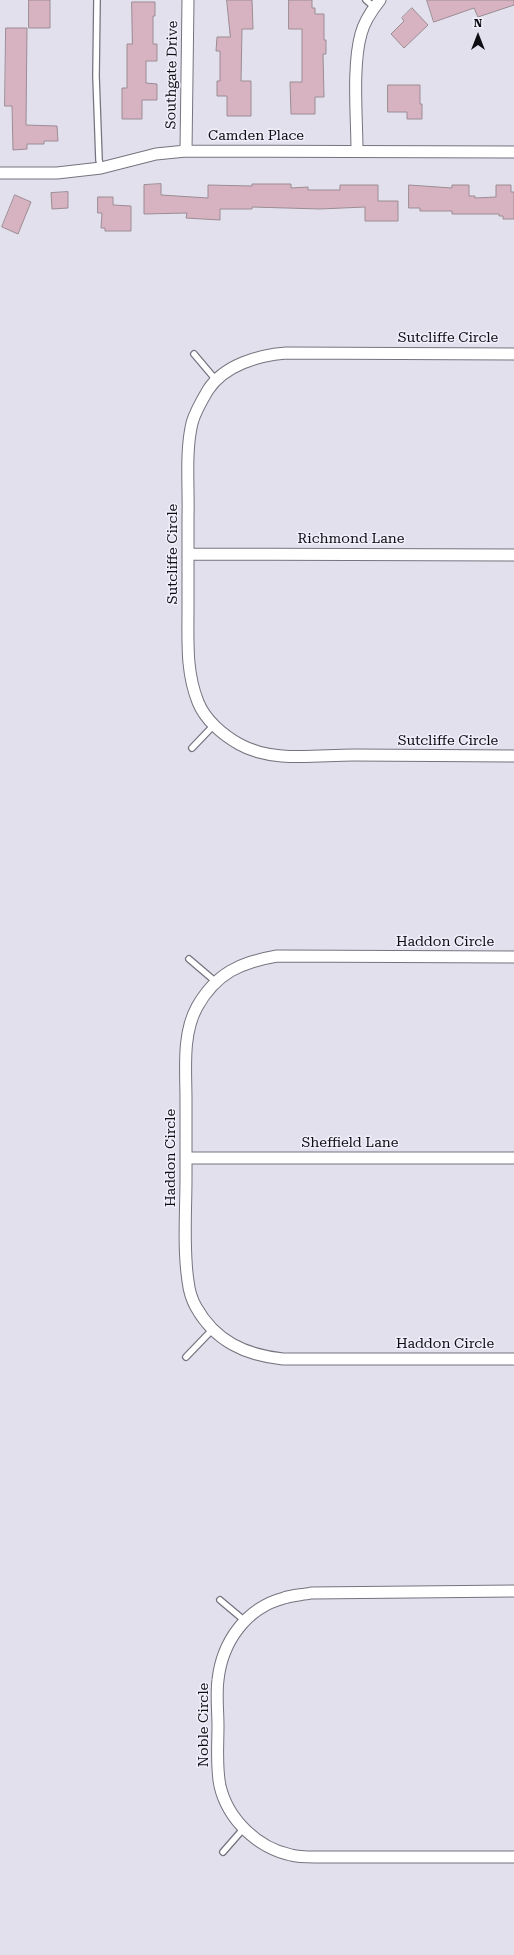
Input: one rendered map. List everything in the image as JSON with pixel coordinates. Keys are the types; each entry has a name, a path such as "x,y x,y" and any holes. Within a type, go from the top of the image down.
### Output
{"street":[{"name":"Southgate Drive","path":"186,150 188,0"},
{"path":"357,151 357,62 360,34 374,2"},
{"name":"Camden Place","path":"0,173 57,173 101,168 156,154 186,150 514,152"},
{"name":"Sutcliffe Circle","path":"514,354 268,354 252,358 236,366 216,380 209,388 195,413 192,424 189,448 188,554 188,659 190,677 199,704 214,725 240,745 270,754 514,756"},
{"name":"Richmond Lane","path":"188,554 514,554"},
{"name":"Haddon Circle","path":"514,957 277,956 244,963 228,972 216,982 204,996 196,1009 189,1029 186,1062 186,1264 188,1284 195,1306 212,1330 225,1341 244,1351 262,1357 282,1359 514,1359"},
{"name":"Sheffield Lane","path":"186,1158 514,1158"},
{"name":"Noble Circle","path":"514,1591 311,1593 284,1597 257,1610 234,1634 227,1646 221,1663 218,1682 218,1769 220,1787 230,1811 244,1828 261,1843 281,1852 304,1857 514,1857"}],"lane":[{"path":"96,0 96,76 99,160 101,168"},
{"path":"194,354 216,380"},
{"path":"192,748 214,725"},
{"path":"189,959 216,982"},
{"path":"186,1357 212,1330"},
{"path":"220,1600 245,1621"},
{"path":"223,1852 244,1828"}],"building":[{"path":"29,0 50,0 50,28 29,28"},
{"path":"227,0 252,0 253,29 242,29 241,81 251,81 251,116 227,116 227,96 217,96 217,81 220,81 220,51 216,51 217,37 230,37"},
{"path":"289,0 312,0 312,8 315,8 315,14 324,14 324,40 326,40 326,54 323,54 324,97 315,97 315,114 291,114 290,82 302,82 302,29 289,29"},
{"path":"427,0 514,0 514,5 478,17 474,8 434,22"},
{"path":"132,2 155,2 155,16 153,16 153,44 157,44 157,61 146,61 146,83 157,84 157,100 142,100 142,119 122,119 122,88 127,88 127,44 132,44"},
{"path":"412,8 428,25 404,48 391,34 404,21 402,18"},
{"path":"6,28 27,28 26,125 57,126 58,141 44,141 44,144 27,144 27,149 13,150 12,106 5,106"},
{"path":"388,85 420,85 422,119 407,119 407,112 388,112"},
{"path":"161,184 161,195 208,198 208,185 252,186 252,184 291,184 291,188 308,187 308,190 340,190 340,185 378,185 378,201 398,201 398,221 365,221 365,207 320,209 252,207 252,209 220,209 220,220 186,218 187,213 144,214 144,185"},
{"path":"409,185 452,188 452,185 469,185 469,196 475,196 475,198 496,197 496,185 511,185 511,192 514,192 514,219 503,219 503,216 499,216 499,214 452,214 452,211 420,211 420,208 409,208"},
{"path":"68,192 68,208 52,209 51,193"},
{"path":"15,195 31,202 18,234 2,227"},
{"path":"98,197 113,197 113,205 131,206 131,231 105,231 105,228 101,228 102,213 98,213"}]}
